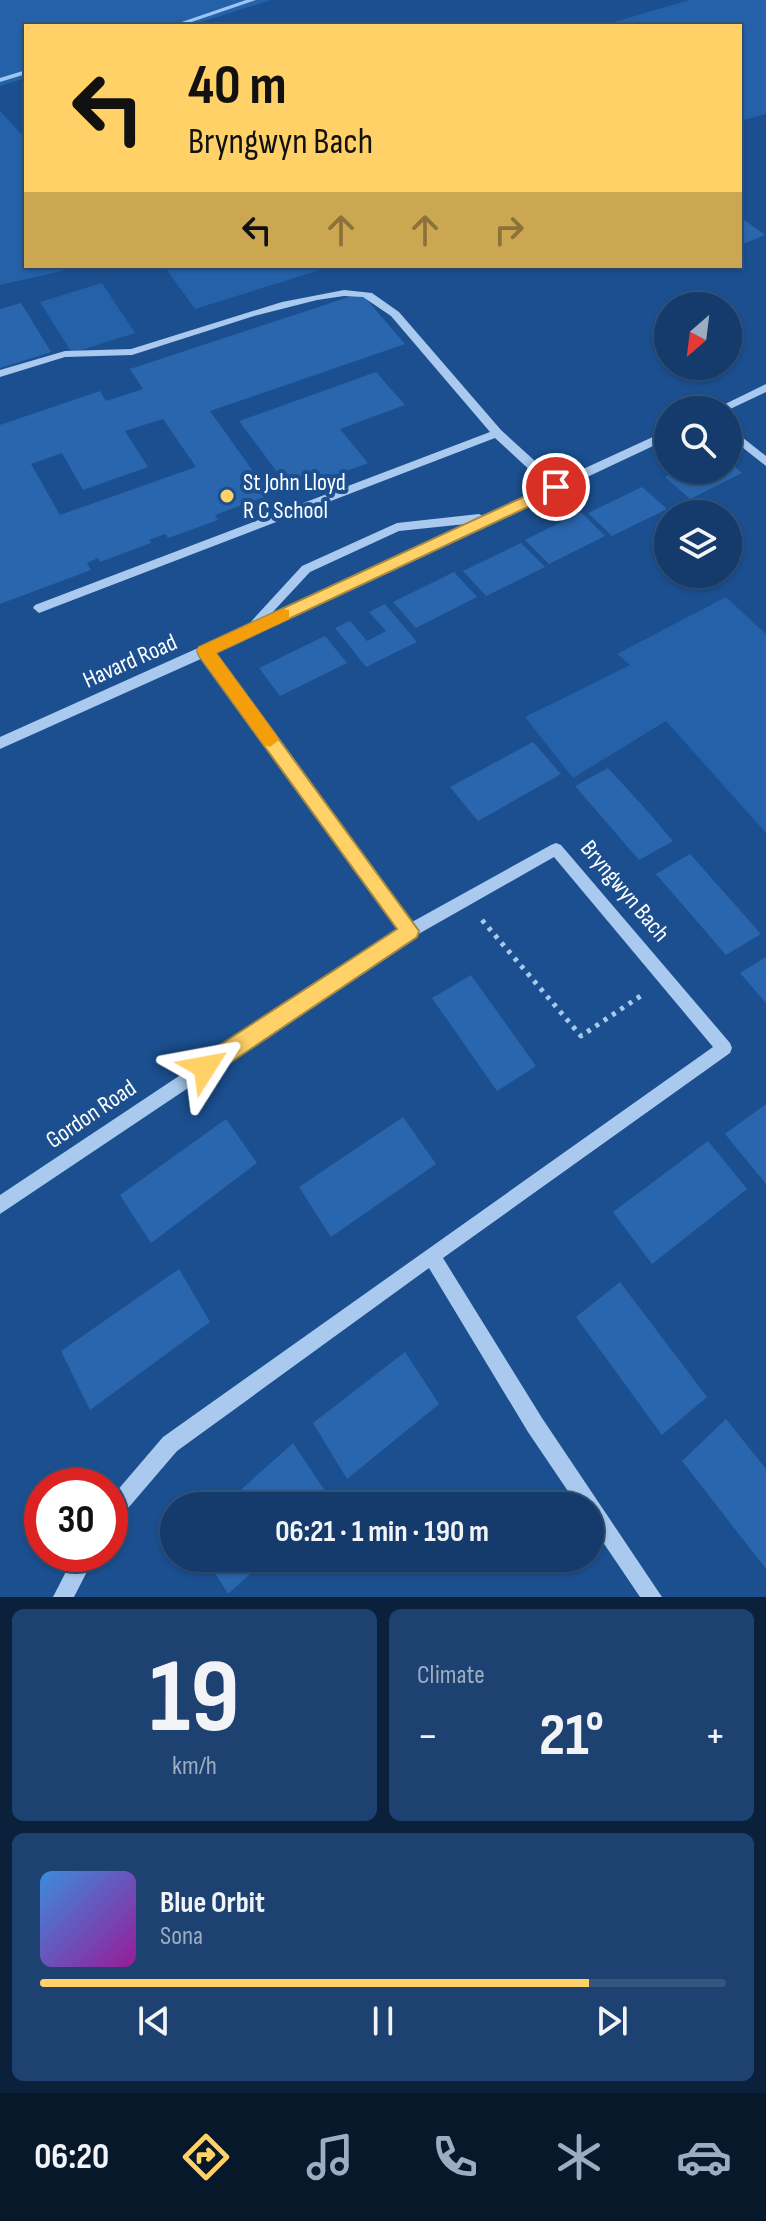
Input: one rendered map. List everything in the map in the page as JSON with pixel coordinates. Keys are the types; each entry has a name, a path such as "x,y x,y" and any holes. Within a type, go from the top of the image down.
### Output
{"street":[{"path":"0,374 76,353 115,356 324,294 362,293 378,300 395,314 497,433 556,487"},
{"path":"742,399 766,388"},
{"path":"39,608 497,433"},
{"name":"Havard Road","path":"0,743 205,651 654,441"},
{"path":"742,442 766,462"},
{"path":"248,631 306,569 397,527 494,517"},
{"path":"205,651 410,931"},
{"name":"Bryngwyn Bach","path":"128,1493 170,1444 724,1048 556,849 410,931"},
{"name":"Gordon Road","path":"0,1205 410,931"},
{"path":"431,1256 535,1425 580,1492"},
{"path":"604,1527 652,1597"},
{"path":"63,1597 76,1572"}],"path":[{"path":"464,900 581,1036 666,980"}],"shaded area":[{"path":"0,0 271,0 195,24 24,24 24,79 0,86"},
{"path":"689,0 766,0 766,114 742,120 742,24 608,24"},
{"path":"0,111 24,136 24,268 75,268 0,285"},
{"path":"165,268 327,268 195,309"},
{"path":"102,283 135,333 72,353 40,302"},
{"path":"726,597 766,634 766,833 666,721 573,778 525,717 630,665 617,654"}],"building":[{"path":"742,218 765,235 742,243"},
{"path":"361,293 405,344 210,411 270,495 215,515 218,520 168,538 165,534 149,540 151,543 100,562 98,558 87,563 91,570 0,604 0,425 100,391 106,401 143,389 130,369","holes":["163,419 196,467 60,515 31,464 62,453 83,490 148,467 125,431"]},
{"path":"21,303 51,352 0,368 0,309"},
{"path":"376,372 405,405 340,429 368,463 292,492 239,421"},
{"path":"673,484 720,484 690,499"},
{"path":"642,487 657,500 654,500 654,515 612,536 588,513"},
{"path":"581,512 605,536 549,564 525,540"},
{"path":"521,543 545,567 486,596 463,571"},
{"path":"454,572 477,597 416,628 393,602"},
{"path":"385,604 417,642 366,667 335,628 350,621 367,641 386,631 369,612"},
{"path":"325,636 347,663 280,696 259,668"},
{"path":"533,742 561,774 478,821 450,787"},
{"path":"608,768 673,841 639,860 575,786"},
{"path":"690,854 761,934 726,955 656,874"},
{"path":"766,957 766,1003 740,973"},
{"path":"471,975 536,1066 497,1091 432,998"},
{"path":"766,1104 766,1184 725,1134"},
{"path":"403,1117 436,1164 331,1237 299,1187"},
{"path":"226,1119 257,1163 151,1243 120,1195"},
{"path":"708,1141 747,1189 652,1264 613,1212"},
{"path":"179,1269 210,1322 90,1410 61,1351"},
{"path":"620,1282 707,1397 662,1435 576,1317"},
{"path":"405,1352 439,1404 347,1479 313,1423"},
{"path":"726,1419 766,1469 766,1569 682,1461"},
{"path":"293,1443 326,1492 239,1492"},
{"path":"215,1572 252,1572 228,1594"}],"waterway":[{"path":"179,24 253,0"},
{"path":"0,80 24,73"}],"slow traffic":[{"path":"270,740 205,651 283,615"}],"place":[{"name":"St John Lloyd R C School","path":"227,496"}],"route":[{"path":"205,1067 410,931 205,651 556,487"}]}
